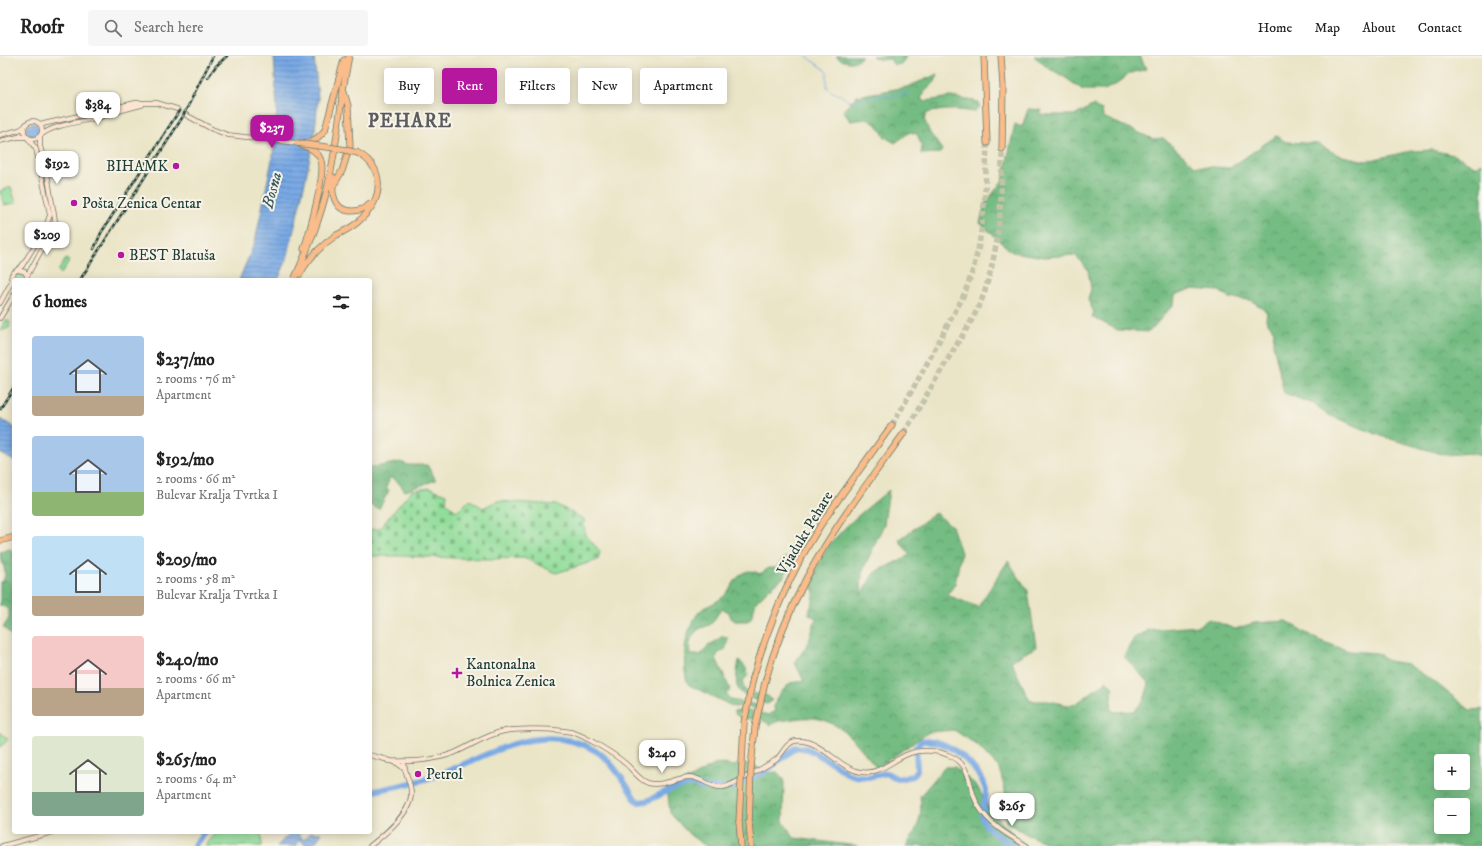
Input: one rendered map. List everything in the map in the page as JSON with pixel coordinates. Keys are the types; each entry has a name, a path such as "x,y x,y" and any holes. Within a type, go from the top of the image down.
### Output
{"highway":[{"path":"297,143 307,143 320,136 325,130 345,56"},
{"path":"295,278 315,231 326,197 349,56"},
{"path":"984,56 987,127 986,143"},
{"path":"1001,56 1003,86 1002,149"},
{"path":"332,189 342,171 350,146 348,106 343,87"},
{"path":"338,128 338,142 332,189 337,204 345,209 356,212 362,211 371,204 377,192"},
{"path":"297,143 358,153 368,160 375,170 378,181 376,200 369,211 361,220 335,237 315,253 302,270 299,278"},
{"path":"292,278 305,247 323,167 320,157 311,149 297,143"},
{"name":"Vijadukt Pehare","path":"741,846 739,822 744,723 761,648 772,620 799,564 820,527 892,425"},
{"name":"Vijadukt Pehare","path":"751,846 749,822 751,768 755,727 773,654 784,625 807,577 835,531 904,433"},
{"path":"0,541 12,538"}],"main road":[{"path":"0,141 18,137 33,139 52,128 101,117 126,108 150,103"},
{"path":"0,135 19,130 30,122 43,124 129,104 150,103 177,109"},
{"path":"186,115 218,132 233,136 297,143"},
{"path":"27,278 52,231 55,220 40,146 41,127 38,123"},
{"path":"12,278 12,274 22,266 45,229 50,215 36,149 24,132 24,127"},
{"path":"18,270 24,272 27,278"},
{"path":"0,303 12,285"},
{"path":"0,318 12,298"},
{"path":"388,761 404,761 446,756 506,730 558,731 573,733 612,753 648,783 660,783 696,778 714,786 724,787 768,764 782,754 788,745 794,742 808,742 830,755 842,765 862,772 872,772 887,766 910,753 925,751 946,754 959,762 970,777 975,800 988,819 999,829 1027,846"},
{"path":"372,756 400,765 405,770"},
{"path":"370,846 395,825 406,810 411,793 404,761"},
{"path":"2,846 46,834"}],"green space":[{"path":"836,56 862,56 856,61 849,62"},
{"path":"872,56 906,56 902,64 894,65 890,59 880,60"},
{"path":"1034,56 1140,56 1146,69 1128,74 1117,84 1104,90 1083,90 1063,76 1048,68"},
{"path":"938,74 935,82 925,92 921,99 927,101 951,97 979,102 980,107 975,112 951,110 927,113 924,119 930,133 942,150 940,153 921,154 922,146 917,134 910,132 895,143 885,137 872,121 866,119 850,121 843,110 857,96 907,87"},
{"path":"1094,105 1102,110 1103,117 1153,139 1163,138 1195,166 1230,168 1276,136 1286,142 1318,144 1338,155 1366,161 1411,151 1432,150 1457,156 1476,167 1482,162 1482,456 1470,453 1445,455 1384,437 1326,414 1316,405 1284,393 1273,343 1274,331 1266,320 1267,312 1251,300 1230,298 1219,291 1191,289 1175,295 1174,304 1149,332 1118,330 1092,317 1094,312 1088,300 1091,289 1088,270 1075,255 1044,257 1012,252 980,223 985,204 1003,180 1015,124 1022,127 1028,109 1042,110 1040,115 1076,115"},
{"path":"11,187 16,203 4,205 0,191"},
{"path":"66,259 69,261 61,274 58,271"},
{"path":"19,273 24,275 25,278 14,278 15,275"},
{"path":"5,320 10,322 9,328 0,331"},
{"path":"400,462 408,465 427,465 436,480 405,491 397,481 390,477 386,488 389,490 379,509 372,506 372,468"},
{"path":"430,488 447,494 446,502 456,511 470,500 483,508 497,501 557,505 584,519 585,535 600,551 598,560 556,573 524,558 487,559 372,556 372,529 379,529 412,490"},
{"path":"889,490 884,524 862,572 861,595 874,573 910,555 899,540 935,513 952,526 961,553 955,584 947,595 978,607 1008,561 1028,591 1036,647 1011,661 1030,701 1048,701 1068,705 1077,703 1107,681 1113,688 1111,708 1113,712 1134,711 1144,700 1149,684 1124,656 1134,638 1148,630 1198,626 1209,619 1235,629 1254,623 1286,621 1318,640 1349,651 1377,653 1389,661 1407,664 1432,680 1470,710 1482,709 1482,846 1054,846 1028,835 1006,822 1007,814 1005,790 999,768 977,745 954,730 929,732 877,768 860,747 842,730 821,719 794,719 779,721 770,725 760,719 743,719 733,712 747,711 768,715 775,711 774,707 777,697 790,683 804,681 795,663 809,642 816,618 809,614 814,600 813,582 817,567 832,541 854,519"},
{"path":"799,547 802,549 796,555 784,577 756,602 751,618 748,621 735,621 731,618 729,612 723,609 719,612 711,624 699,629 690,641 690,655 699,655 707,647 723,636 727,637 726,648 718,653 716,658 730,689 729,692 725,692 731,700 757,705 760,709 741,706 734,707 689,685 685,671 686,640 691,625 699,612 723,597 742,574 747,571 753,571 760,574 769,568 776,568 783,559 790,556 794,550"},
{"path":"10,549 12,550 12,637 3,626 9,617 8,610 6,607 0,606 0,581 3,582 5,570 0,552"},
{"path":"739,660 748,673 743,681 743,686 746,692 768,696 772,700 769,703 766,704 748,697 739,690 736,679"},
{"path":"0,732 8,739 1,747 0,746"},
{"path":"718,763 732,766 752,763 766,773 777,772 784,779 783,821 794,838 858,846 706,846 690,835 670,813 667,785 672,788"},
{"path":"945,767 955,767 977,786 991,812 1026,846 906,846 914,834 919,822 921,810 920,796"},
{"path":"215,834 261,834 262,846 205,846"}],"water":[{"name":"Bosna","path":"274,56 314,56 318,98 315,131 287,259 279,278 240,278 255,242 273,155 277,108"},
{"path":"33,123 38,125 40,130 38,135 33,137 28,135 26,130 28,125"},
{"path":"0,419 12,426 12,460 0,453"},
{"path":"289,834 299,834 304,840 309,834 321,834 316,842 309,846 300,840 296,846 277,846"}],"waterway":[{"path":"807,56 827,72 827,87 848,101 911,93"},
{"path":"372,792 409,784 432,777 512,744 554,738 575,742 602,755 613,767 636,800 639,802 647,801 674,788 690,784 706,788 731,788 766,771 796,747 808,749 836,765 846,773 855,776 868,777 886,773 898,779 913,776 917,770 916,747 922,741 931,741 941,743 961,756 970,764 983,782 986,791 982,815 986,826 993,833 1016,846"},
{"path":"194,846 203,834"}],"tunnel":[{"path":"177,109 186,115"},
{"path":"892,425 959,304 972,272 977,254 983,217 987,143"},
{"path":"904,433 976,312 982,299 993,262 999,225 1002,149"}],"railway":[{"path":"81,278 182,118 213,56"},
{"path":"208,77 216,66 227,56"},
{"path":"94,249 101,233 179,111"},
{"path":"0,409 12,390"}],"place":[{"name":"BIHAMK","path":"176,166"},
{"name":"Pošta Zenica Centar","path":"74,203"},
{"name":"BEST Blatuša","path":"121,255"},
{"name":"Kantonalna Bolnica Zenica","path":"457,673"},
{"name":"Petrol","path":"418,774"}],"district":[{"name":"PEHARE","path":"410,121"}]}
